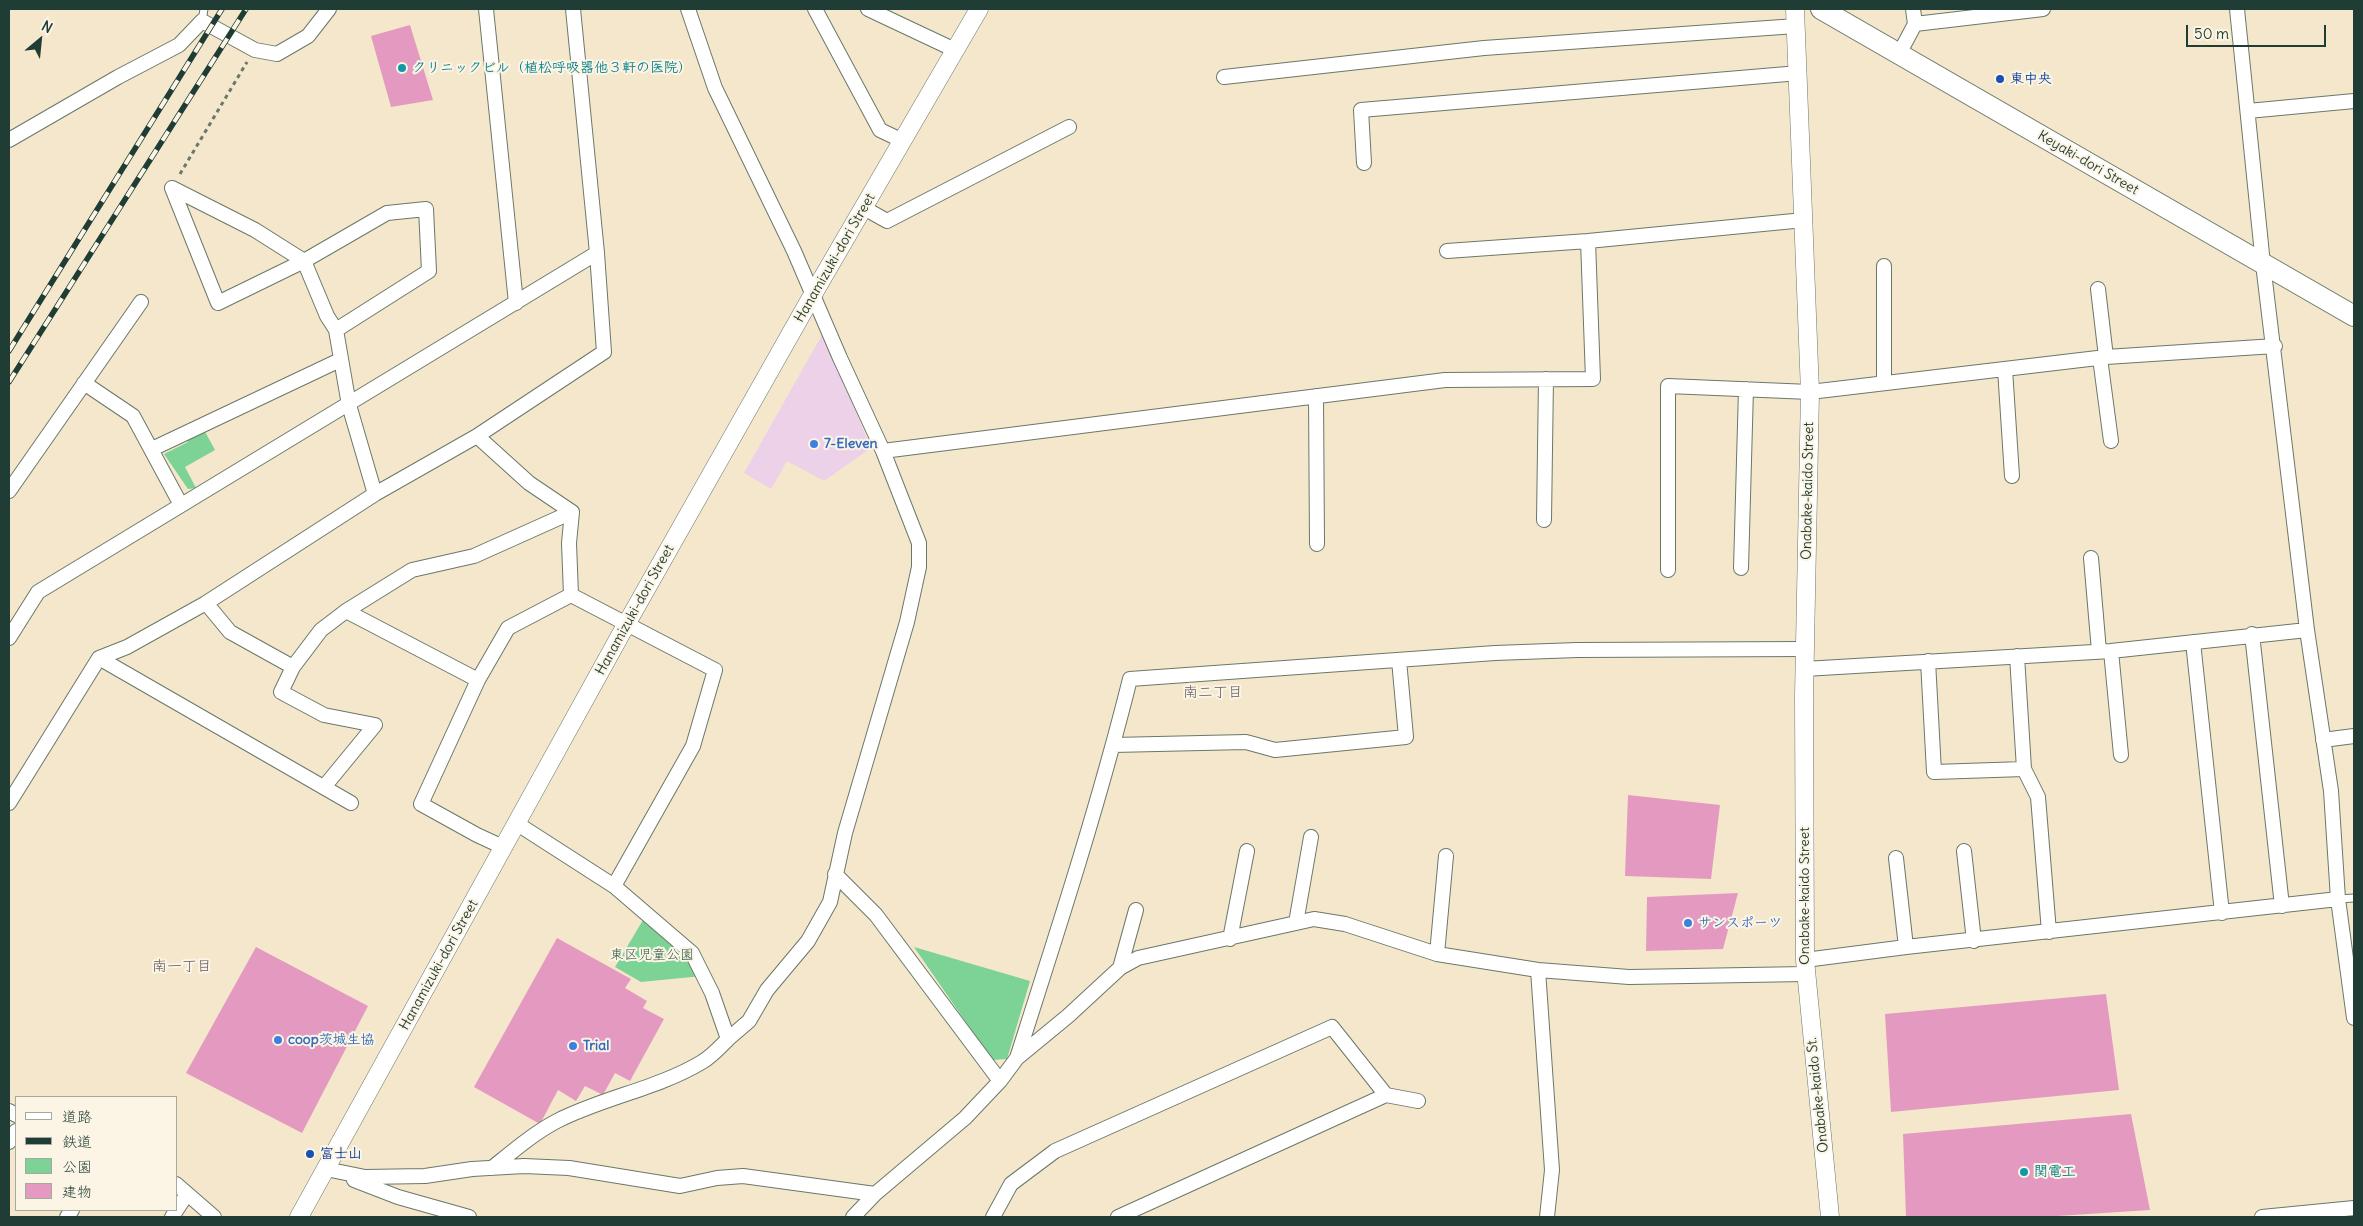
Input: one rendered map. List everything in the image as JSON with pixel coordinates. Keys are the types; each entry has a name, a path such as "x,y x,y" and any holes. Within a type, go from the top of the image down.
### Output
{"main road":[{"name":"Keyaki-dori Street","path":"1822,9 2354,316"}],"street":[{"path":"9,140 118,77 180,45 203,15 255,50 278,54 308,36 329,9"},
{"path":"486,9 516,304"},
{"path":"9,803 99,658 127,647 206,603 375,494 477,436 604,352 598,253 573,9"},
{"path":"492,1168 538,1132 559,1120 613,1097 656,1085 704,1061 748,1021 767,990 808,941 830,902 847,823 908,622 919,567 919,543 883,450 812,296 794,251 715,88 688,9"},
{"path":"815,9 880,130 903,141"},
{"path":"869,9 955,50"},
{"name":"Hanamizuki-dori Street","path":"299,1217 627,623 812,296 979,9"},
{"path":"1899,54 1915,24 1913,9"},
{"path":"1915,24 2043,9"},
{"path":"2237,9 2263,264 2275,346 2307,630 2331,791 2338,900 2354,1018"},
{"path":"1224,77 1484,48 1796,17"},
{"name":"Onabake-kaido Street","path":"1796,17 1810,392 1804,669 1805,967"},
{"path":"1364,163 1361,110 1799,74"},
{"path":"2248,111 2354,101"},
{"path":"864,208 887,221 1069,127"},
{"path":"172,188 255,230 304,261 326,316 336,330 349,405 375,494"},
{"path":"172,188 218,303 304,261 387,213 426,209 429,271 336,330"},
{"path":"1447,251 1588,241 1804,220"},
{"path":"883,450 1445,380 1593,379 1588,241"},
{"path":"9,638 38,592 598,253"},
{"path":"1884,266 1884,383"},
{"path":"2098,289 2111,441"},
{"path":"9,491 141,302"},
{"path":"1668,570 1668,386 1810,392 2103,358 2275,346"},
{"path":"152,449 340,360"},
{"path":"2005,369 2012,476"},
{"path":"1544,520 1546,379"},
{"path":"84,384 133,416 181,504"},
{"path":"1741,568 1746,389"},
{"path":"1316,396 1317,544"},
{"path":"477,436 529,484 572,512"},
{"path":"571,595 569,543 572,512"},
{"path":"324,787 375,725 324,715 282,692 293,667 321,630 346,611 412,570 474,556 572,512"},
{"path":"2091,558 2121,755"},
{"path":"571,595 715,670 693,746 614,886"},
{"path":"504,847 421,804 478,680 508,628 571,595"},
{"path":"206,603 230,632 293,667"},
{"path":"346,611 478,680"},
{"path":"1804,669 2105,651 2252,634 2307,630"},
{"path":"2252,634 2282,906"},
{"path":"2193,642 2222,913"},
{"path":"1017,1058 1113,745 1130,679 1399,660 1577,650 1805,649"},
{"path":"2017,656 2024,768 2038,797 2048,932"},
{"path":"99,658 351,803"},
{"path":"1113,745 1246,742 1275,750 1406,737 1399,660"},
{"path":"1928,662 1934,772 2024,768"},
{"path":"2323,740 2354,736"},
{"path":"516,823 614,886 692,953 712,993 728,1039"},
{"path":"1296,923 1311,837"},
{"path":"1230,939 1247,851"},
{"path":"1964,851 1974,940"},
{"path":"1437,954 1446,856"},
{"path":"1896,858 1906,946"},
{"path":"835,874 876,915 1000,1081"},
{"path":"853,1217 875,1194 965,1118 1000,1081 1017,1058 1068,1016 1120,968 1138,958 1314,919 1345,924 1437,954 1538,970 1629,978 1805,967 1906,946 2338,900"},
{"path":"1120,968 1136,910"},
{"name":"Onabake-kaido St.","path":"1805,967 1830,1217"},
{"path":"1538,970 1552,1170 1547,1217"},
{"path":"993,1217 1011,1184 1055,1151 1332,1027 1386,1095"},
{"path":"1118,1217 1386,1095 1418,1102"},
{"path":"326,1169 365,1177 425,1176 524,1166 569,1168 680,1186 717,1178 743,1176 875,1194"},
{"path":"326,1169 398,1198 469,1217"},
{"path":"178,1186 214,1217"},
{"path":"178,1208 187,1194"},
{"path":"2262,1217 2354,1208"}],"lane":[{"path":"2338,900 2354,898"}],"path":[{"path":"172,188 255,50"}],"shaded area":[{"path":"823,333 871,448 824,481 787,461 771,489 744,473"}],"green space":[{"path":"203,428 215,450 185,467 196,488 188,489 164,454 188,442 185,437"},
{"name":"東区児童公園","path":"646,915 691,955 702,976 641,982 615,967"},
{"path":"914,947 1030,981 1007,1059 992,1060"}],"building":[{"name":"クリニックビル（植松呼吸器他３軒の医院）","path":"410,25 433,100 391,107 371,36"},
{"path":"1628,795 1720,805 1711,879 1625,876"},
{"name":"サンスポーツ","path":"1738,893 1723,949 1646,951 1647,897"},
{"name":"Trial","path":"557,938 631,979 625,988 647,1001 643,1008 664,1019 630,1081 615,1073 603,1095 585,1086 576,1101 558,1090 540,1124 474,1087"},
{"name":"coop茨城生協","path":"256,947 368,1006 302,1133 186,1073"},
{"path":"2106,994 2119,1090 1891,1112 1885,1014"},
{"name":"関電工","path":"2131,1114 2150,1210 2042,1217 1906,1217 1903,1134"}],"railway":[{"path":"9,351 222,9"},
{"path":"9,382 246,9"}],"place":[{"name":"クリニックビル（植松呼吸器他３軒の医院）","path":"402,68"},
{"name":"東中央","path":"2000,79"},
{"name":"7-Eleven","path":"814,444"},
{"name":"サンスポーツ","path":"1688,923"},
{"name":"coop茨城生協","path":"278,1040"},
{"name":"Trial","path":"573,1046"},
{"name":"富士山","path":"310,1154"},
{"name":"関電工","path":"2024,1172"}],"district":[{"name":"南二丁目","path":"1213,693"},
{"name":"南一丁目","path":"182,967"}]}
